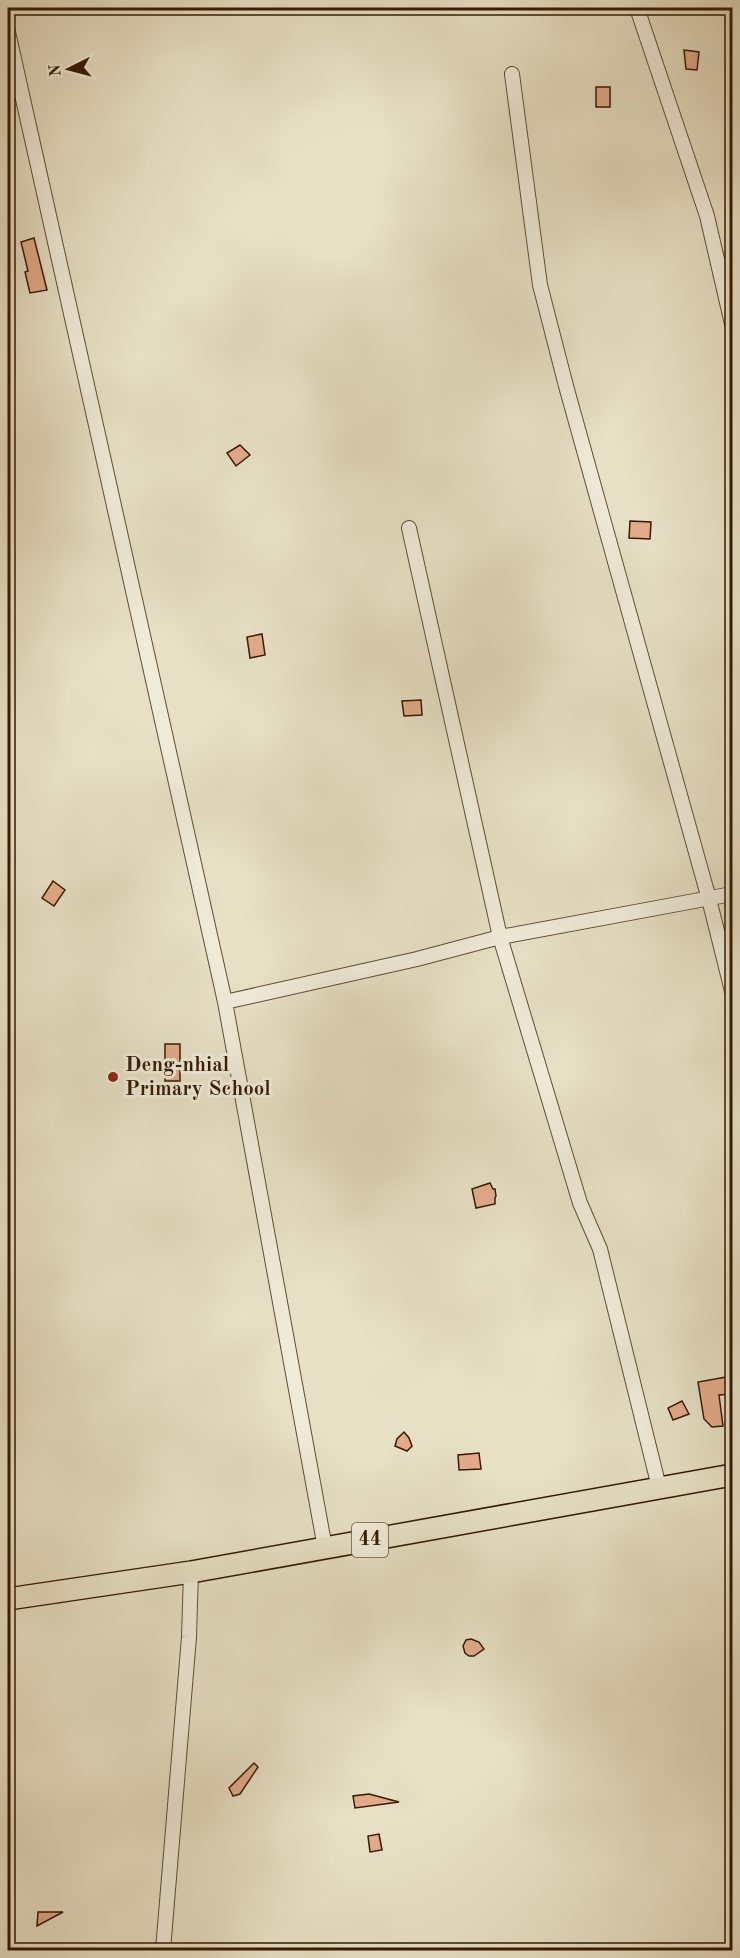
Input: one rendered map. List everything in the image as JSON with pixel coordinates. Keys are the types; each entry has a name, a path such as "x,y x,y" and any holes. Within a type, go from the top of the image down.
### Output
{"main road":[{"name":"44","path":"8,1599 191,1572 732,1475"}],"street":[{"path":"637,8 707,216 732,324"},
{"path":"8,32 225,1002 325,1548"},
{"path":"512,74 540,285 709,899 732,991"},
{"path":"409,528 500,938 580,1203 600,1249 659,1487"},
{"path":"225,1002 500,938 732,894"},
{"path":"163,1950 189,1637 191,1572"}],"building":[{"path":"684,50 699,52 697,70 686,69"},
{"path":"596,87 610,87 610,107 596,107"},
{"path":"34,238 47,290 30,293 25,272 28,271 21,242"},
{"path":"240,445 250,455 236,466 227,453"},
{"path":"630,521 651,522 650,539 629,538"},
{"path":"262,634 265,655 250,658 247,637"},
{"path":"421,700 422,715 404,716 402,701"},
{"path":"53,881 65,890 54,906 42,898"},
{"path":"165,1044 180,1044 180,1081 165,1081"},
{"path":"490,1183 495,1189 495,1204 476,1208 472,1189"},
{"path":"732,1376 732,1394 719,1395 723,1426 712,1427 704,1419 698,1382"},
{"path":"682,1401 689,1414 673,1420 668,1408"},
{"path":"404,1432 412,1446 407,1451 395,1446 397,1439"},
{"path":"479,1453 481,1469 459,1470 458,1455"},
{"path":"466,1640 479,1642 484,1649 474,1656 465,1653 463,1646"},
{"path":"254,1763 258,1767 240,1794 233,1796 229,1788"},
{"path":"369,1794 399,1802 355,1808 353,1796"},
{"path":"379,1834 382,1850 370,1852 368,1836"},
{"path":"38,1912 63,1912 37,1926"}],"place":[{"name":"Deng-nhial Primary School","path":"113,1077"}]}
